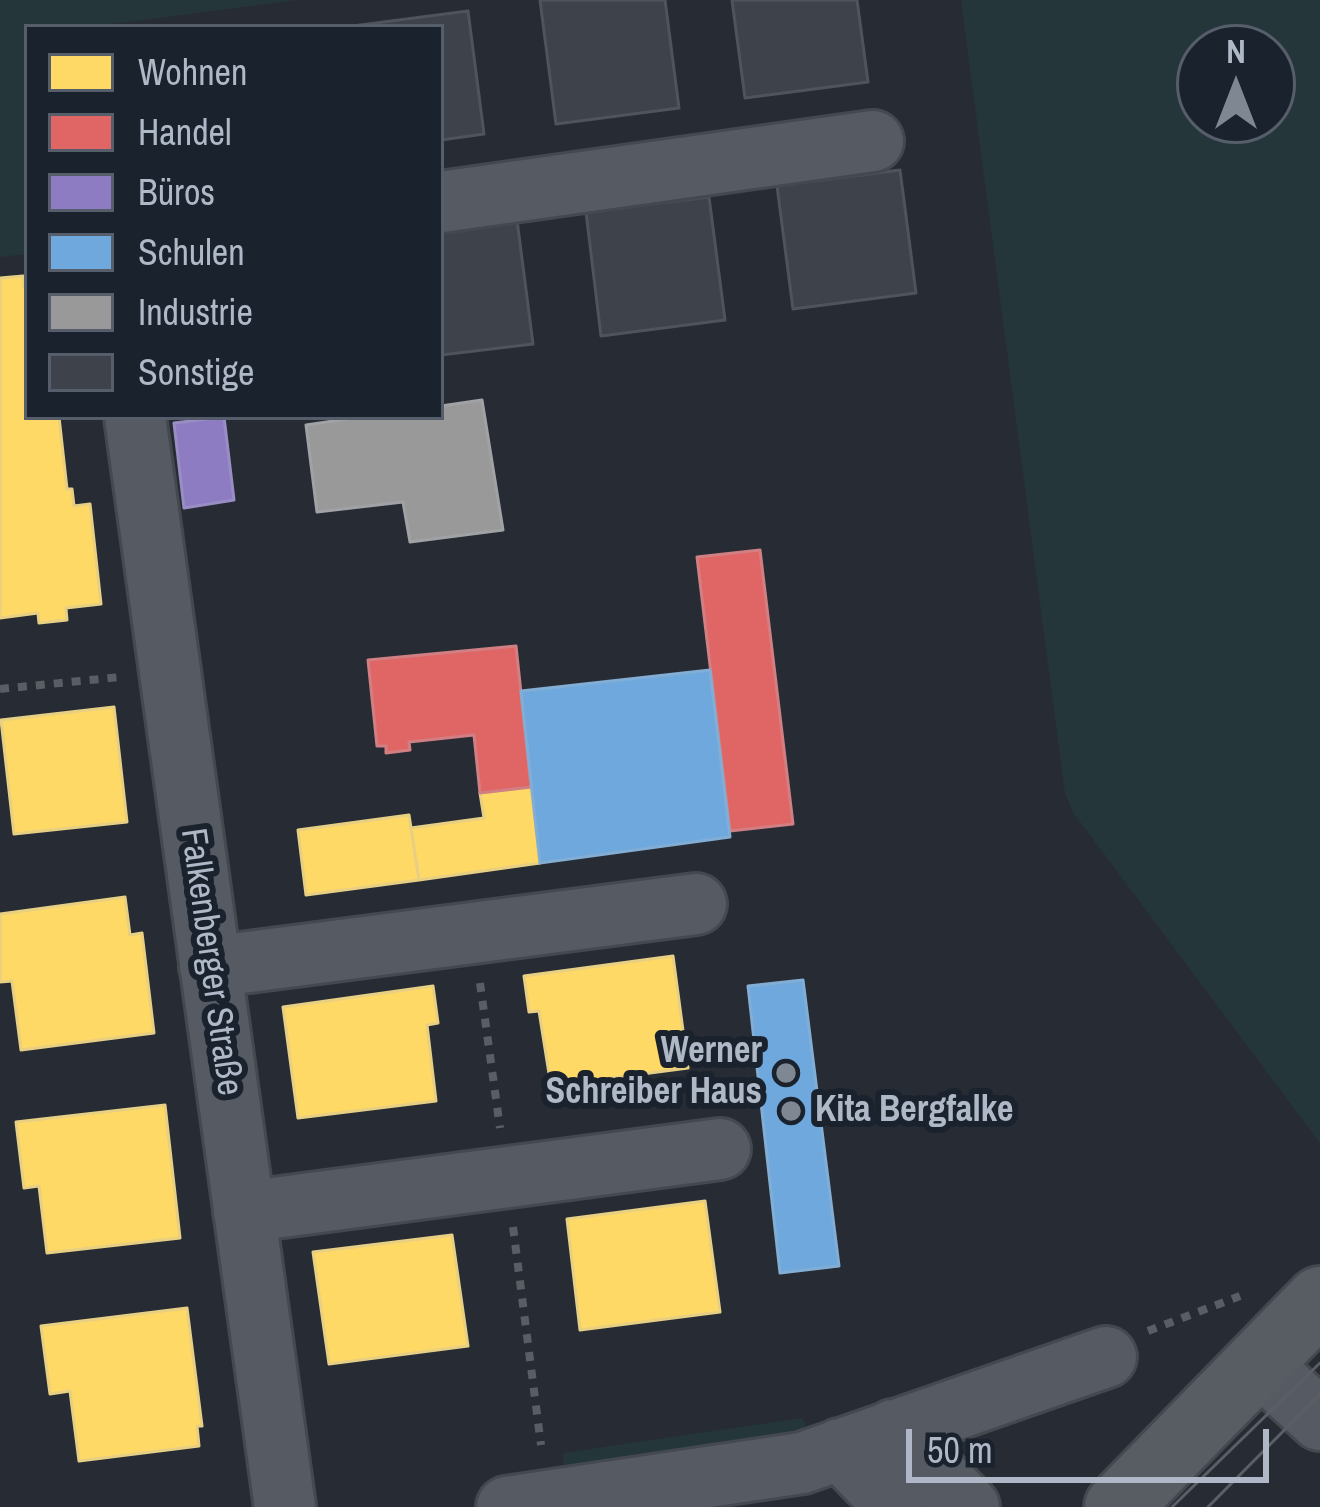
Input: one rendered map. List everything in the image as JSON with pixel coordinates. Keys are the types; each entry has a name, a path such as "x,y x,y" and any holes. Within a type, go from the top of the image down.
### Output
{"main road":[{"path":"1118,1507 1320,1300"}],"street":[{"path":"444,202 873,140"},
{"name":"Falkenberger Straße","path":"135,420 285,1507"},
{"path":"211,967 696,904"},
{"path":"244,1212 721,1149"},
{"path":"507,1507 843,1462 1106,1357"},
{"path":"1258,1363 1320,1420"},
{"path":"843,1462 896,1507"},
{"path":"843,1462 969,1507"}],"path":[{"path":"0,688 124,676"},
{"path":"1106,1357 1127,1340 1252,1292"}],"shaded area":[{"path":"0,0 297,0 112,24 24,24 24,254 0,257"},
{"path":"961,0 1320,0 1320,1143 1072,811 1065,793"},
{"path":"802,1418 807,1428 784,1436 564,1469 563,1453"}],"building: Wohnen":[{"path":"23,276 24,420 59,420 67,489 72,489 74,506 90,504 101,604 66,608 67,620 39,623 38,613 0,618 0,278"},
{"path":"114,707 127,822 14,834 1,720"},
{"path":"531,787 540,863 419,880 411,828 484,818 480,793"},
{"path":"409,815 419,880 306,895 298,830"},
{"path":"125,897 130,935 142,933 154,1033 21,1050 12,981 0,982 0,914"},
{"path":"673,956 688,1068 551,1086 539,1011 529,1012 524,976"},
{"path":"433,986 438,1023 427,1025 436,1101 298,1118 283,1007"},
{"path":"165,1105 180,1238 47,1253 39,1186 24,1188 16,1122"},
{"path":"705,1201 720,1312 580,1330 567,1219"},
{"path":"452,1235 468,1346 329,1364 313,1252"},
{"path":"187,1308 202,1426 197,1426 199,1446 79,1461 70,1391 50,1394 41,1326"}],"building: Handel":[{"path":"760,550 793,824 730,831 697,557"},
{"path":"516,646 531,787 480,793 474,735 409,742 410,750 386,753 386,746 377,746 368,660"}],"building: Büros":[{"path":"224,420 234,500 184,508 174,423"}],"building: Schulen":[{"path":"710,670 730,837 540,863 521,691"},
{"name":"Werner Schreiber Haus","path":"803,980 839,1266 780,1273 748,986"}],"building: Industrie":[{"path":"482,400 503,530 410,542 403,502 317,512 306,425 340,420 444,420 444,406"}],"building: Sonstige":[{"path":"540,0 665,0 679,108 556,124"},
{"path":"732,0 857,0 868,82 745,98"},
{"path":"468,11 484,134 444,140 444,24 368,24"},
{"path":"900,170 916,293 793,309 777,186"},
{"path":"709,197 725,320 601,336 586,212"},
{"path":"517,220 533,344 444,355 444,230"}],"tram line":[{"path":"1172,1507 1320,1363"},
{"path":"1208,1507 1320,1394"}],"place":[{"name":"Werner Schreiber Haus","path":"786,1073"},
{"name":"Kita Bergfalke","path":"791,1111"}]}
